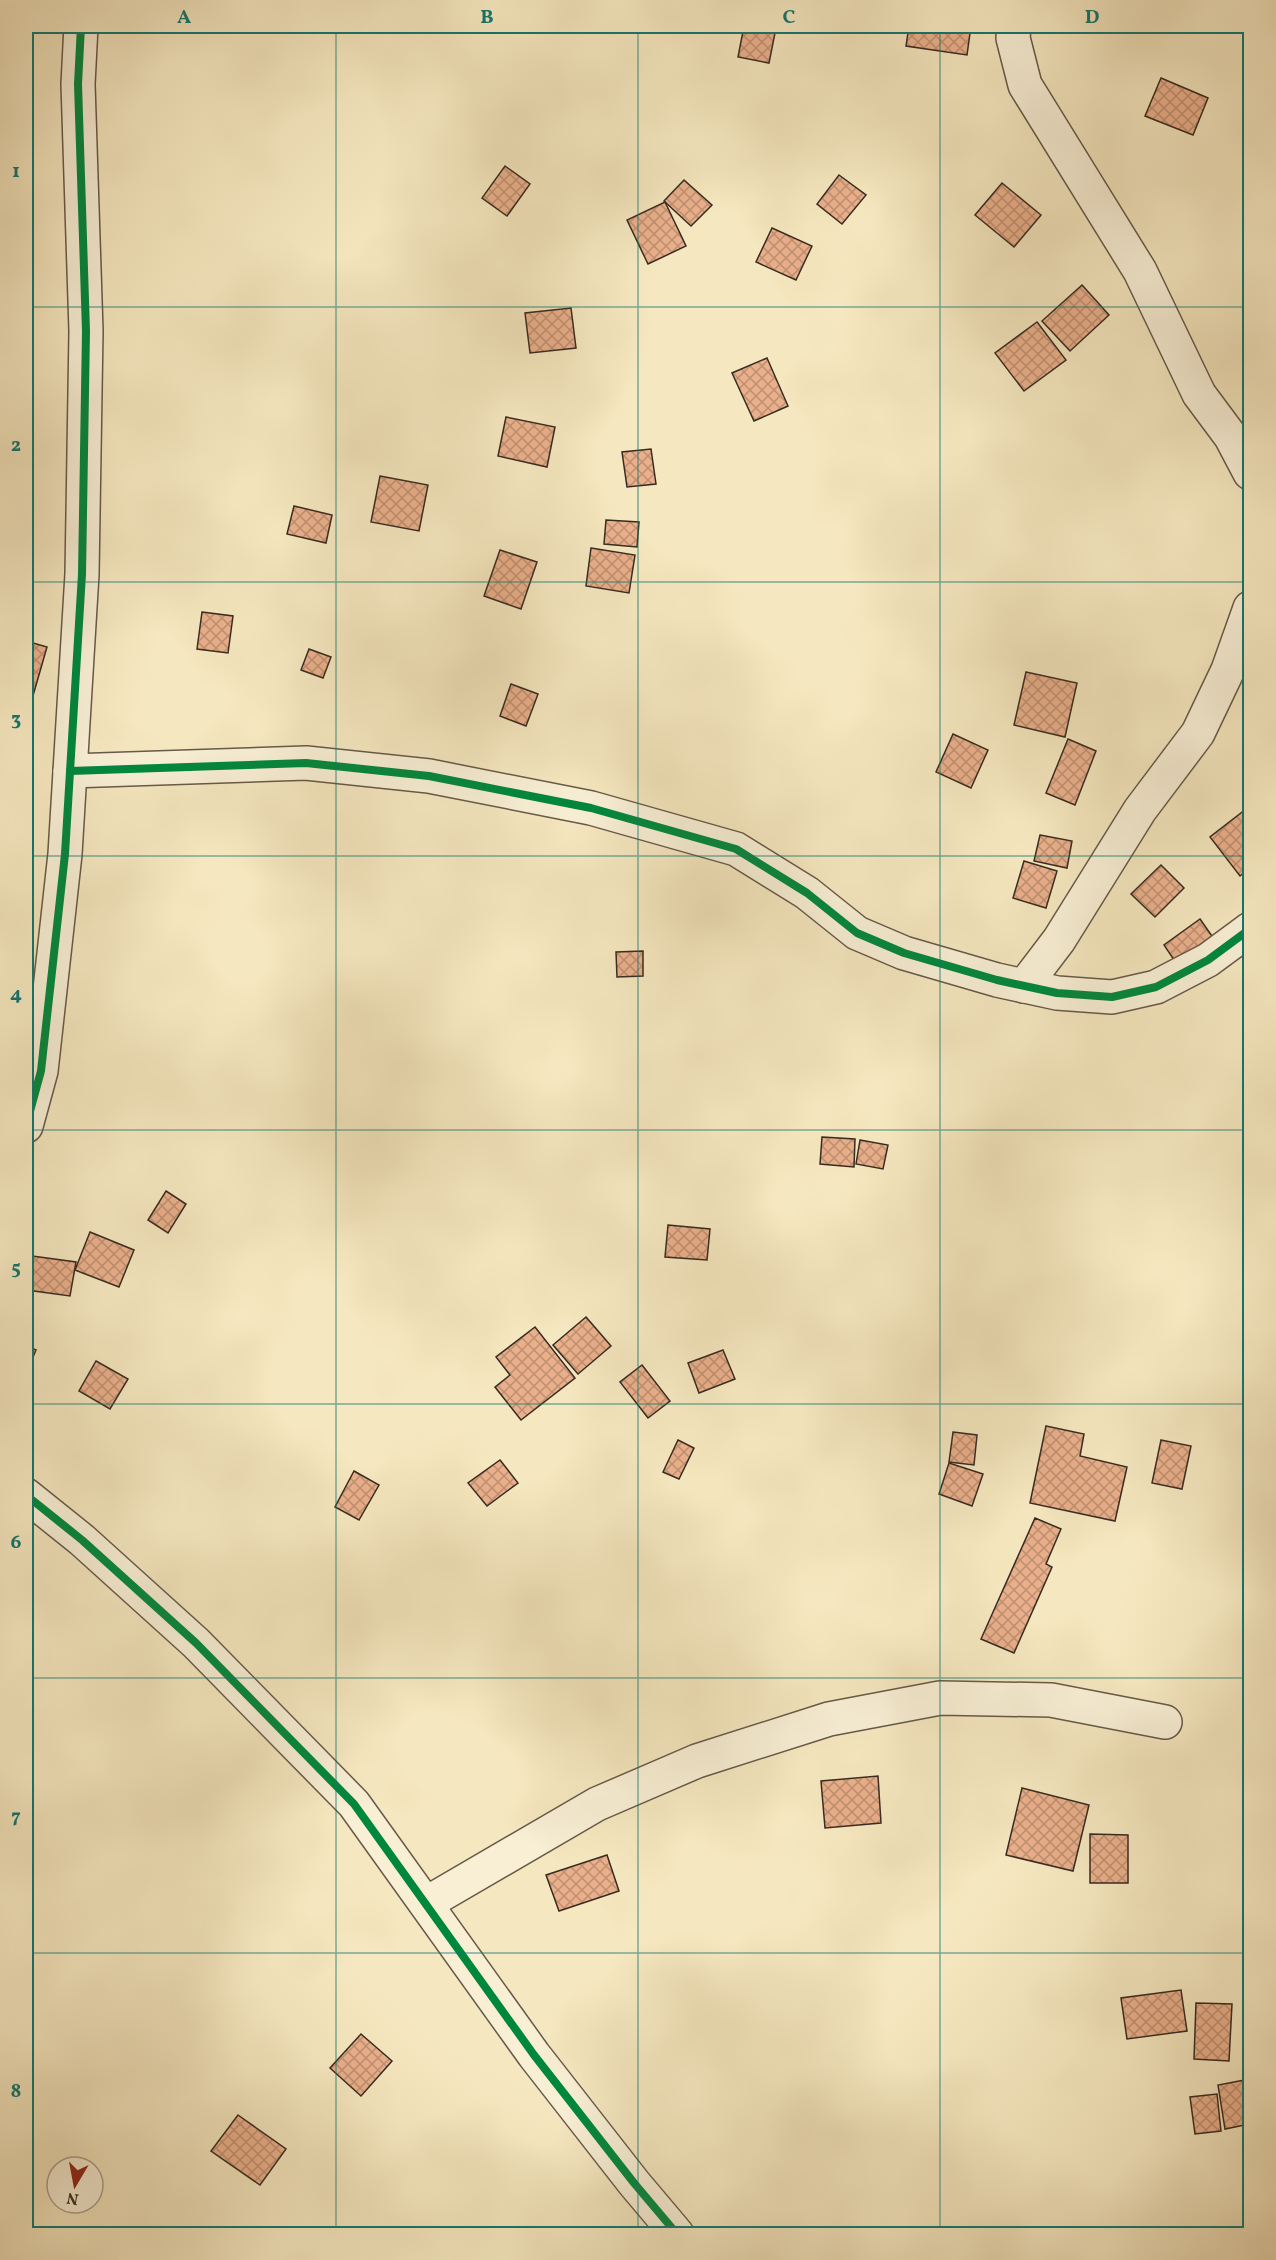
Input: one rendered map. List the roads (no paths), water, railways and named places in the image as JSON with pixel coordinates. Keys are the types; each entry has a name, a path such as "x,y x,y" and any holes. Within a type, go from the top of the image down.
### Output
{"street":[{"path":"26,1126 65,854 83,551 86,331 78,84 81,26"},
{"path":"1014,26 1013,38 1025,85 1140,271 1199,394 1231,436 1251,473"},
{"path":"1024,986 1059,940 1140,810 1198,733 1228,670 1251,608"},
{"path":"70,771 306,763 429,776 591,808 736,849 807,893 857,933 904,953 1057,993 1112,997 1156,987 1208,960 1251,929"},
{"path":"26,1495 82,1540 196,1643 354,1804 534,2055 677,2235"},
{"path":"427,1903 597,1804 697,1761 829,1719 940,1698 1052,1700 1165,1722"}]}
